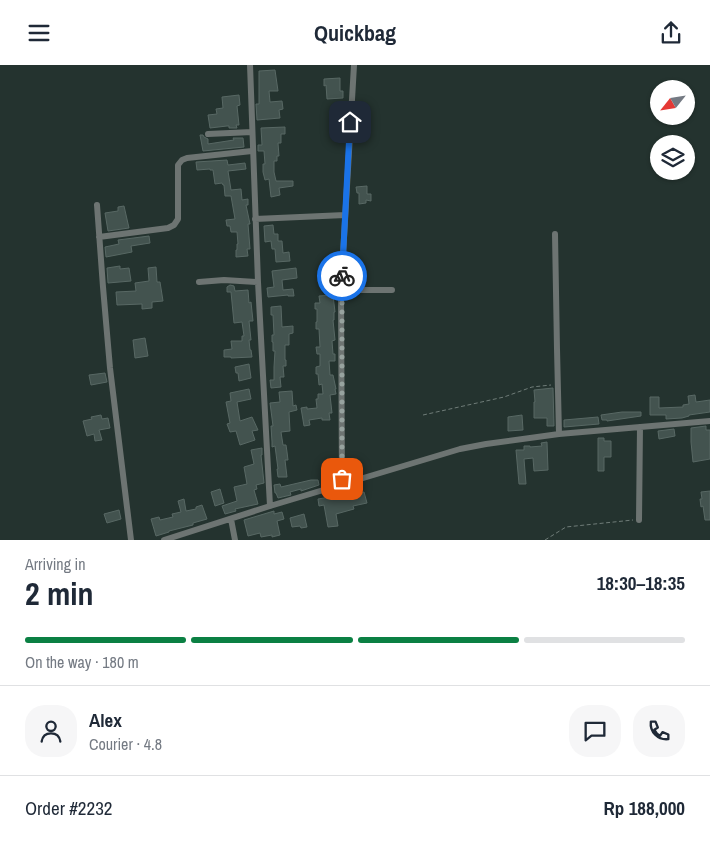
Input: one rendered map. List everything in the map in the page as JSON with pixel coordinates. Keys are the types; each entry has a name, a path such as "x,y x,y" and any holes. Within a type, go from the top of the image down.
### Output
{"street":[{"path":"250,65 255,219 270,506"},
{"path":"342,485 341,290 354,65"},
{"path":"208,134 252,132"},
{"path":"99,237 168,228 174,225 178,219 178,165 182,160 252,151"},
{"path":"97,205 110,368 131,540"},
{"path":"255,219 345,215"},
{"path":"555,234 559,435"},
{"path":"199,282 224,280 258,282"},
{"path":"341,290 392,290"},
{"path":"164,540 434,457 486,444 710,421"},
{"path":"639,520 640,427"},
{"path":"231,519 235,540"}],"path":[{"path":"423,415 504,397 532,387 558,384"},
{"path":"545,540 566,527 639,520"}],"building":[{"path":"275,70 278,91 269,91 270,102 282,101 283,109 279,110 280,118 257,120 256,104 259,104 259,71"},
{"path":"340,78 340,91 343,91 343,98 327,99 324,79"},
{"path":"239,95 240,105 237,106 239,125 236,125 237,128 229,128 227,126 210,128 208,115 217,114 216,109 223,108 222,97"},
{"path":"285,127 285,134 281,134 281,143 278,143 279,156 277,156 277,161 274,161 274,172 276,181 293,181 293,186 279,188 280,195 271,197 269,179 265,180 263,172 263,164 265,164 264,151 258,151 258,145 262,145 261,128"},
{"path":"200,135 208,139 208,144 234,140 233,138 243,138 244,147 203,151"},
{"path":"227,160 228,165 245,163 246,169 228,171 231,190 241,189 242,200 248,199 248,205 246,205 250,224 248,224 250,249 247,249 248,256 236,257 237,232 231,232 230,226 227,226 226,220 235,219 231,196 225,196 222,183 215,184 213,170 197,170 196,162"},
{"path":"367,186 367,194 371,194 371,201 366,200 366,203 359,204 359,193 357,193 356,187"},
{"path":"124,206 129,228 108,231 105,213 118,211 118,207"},
{"path":"273,225 274,234 278,234 278,241 282,241 283,253 289,252 290,261 276,262 275,249 272,249 271,241 265,242 264,226"},
{"path":"149,236 150,243 131,246 132,252 106,257 105,247 119,244 118,240"},
{"path":"120,266 120,269 129,268 131,281 108,283 107,268"},
{"path":"156,267 157,282 160,282 163,301 152,302 152,308 142,309 142,304 117,305 116,292 136,291 135,283 149,281 148,268"},
{"path":"296,268 297,278 282,280 283,290 293,289 294,296 268,297 267,288 274,287 272,271"},
{"path":"230,285 234,286 235,291 248,290 253,321 249,321 251,340 249,340 252,357 224,357 224,350 232,349 231,341 242,341 242,336 244,336 242,322 234,323 231,292 227,292 227,287"},
{"path":"333,295 335,340 332,341 335,361 329,361 330,375 333,375 336,394 330,395 332,413 329,413 330,420 322,420 322,418 309,420 310,425 304,426 301,408 317,408 316,399 318,399 318,394 323,394 322,384 319,385 318,374 316,374 316,367 320,366 320,354 317,354 316,347 320,347 319,329 316,329 317,309 315,309 315,303 320,303 319,296"},
{"path":"281,306 282,327 293,326 293,333 289,334 289,345 285,345 286,366 283,366 284,377 280,377 281,387 271,388 270,380 274,380 275,351 273,351 272,342 272,335 274,335 271,307"},
{"path":"145,338 148,356 135,358 133,340"},
{"path":"249,364 251,378 239,381 235,367"},
{"path":"105,373 107,382 91,385 89,375"},
{"path":"553,388 554,426 547,426 547,418 534,418 534,390"},
{"path":"249,389 251,399 237,402 240,421 252,417 258,430 252,431 255,440 240,445 236,431 230,432 227,424 230,423 226,402 231,401 230,393"},
{"path":"292,391 293,406 296,405 297,410 289,412 290,431 281,432 283,445 286,445 287,452 288,460 285,460 287,477 278,477 275,446 272,447 271,426 273,426 270,403 280,402 279,392"},
{"path":"695,395 696,402 710,400 710,412 682,418 666,419 666,415 650,415 650,397 659,397 659,408 683,407 683,405 689,404 688,396"},
{"path":"641,412 641,416 607,421 602,420 601,415"},
{"path":"101,415 102,419 108,418 110,428 99,430 102,440 95,441 94,434 87,436 83,421"},
{"path":"522,415 523,430 508,431 508,417"},
{"path":"598,417 599,424 564,427 564,420"},
{"path":"706,426 706,430 710,430 710,459 693,462 691,428"},
{"path":"674,429 675,436 659,439 658,431"},
{"path":"598,438 604,438 604,441 611,441 611,457 604,457 604,471 598,471"},
{"path":"547,442 548,470 534,471 533,458 524,459 526,484 519,484 516,450 524,450 524,446 542,446 541,443"},
{"path":"262,448 264,483 256,485 257,489 254,490 258,504 235,509 236,511 225,514 222,506 237,501 234,487 247,484 244,467 254,464 251,450"},
{"path":"318,480 319,485 301,491 301,489 290,492 291,495 278,498 275,493 274,485 280,484 281,487"},
{"path":"220,489 224,503 215,506 211,492"},
{"path":"348,491 349,496 364,492 367,503 353,506 354,509 336,514 338,526 328,527 324,505 319,506 318,499 342,495 341,492"},
{"path":"710,491 710,520 705,520 703,506 701,507 701,492"},
{"path":"184,499 186,511 196,509 196,507 202,505 207,519 156,536 151,519 159,517 160,520 173,517 172,514 181,512 178,501"},
{"path":"119,510 121,519 107,523 104,514"},
{"path":"274,511 274,514 282,512 284,519 277,521 280,535 261,537 260,533 248,536 244,520"},
{"path":"304,514 307,527 292,527 290,518"}],"way so far":[{"path":"342,276 342,479"}],"route":[{"path":"342,276 350,122"}]}
